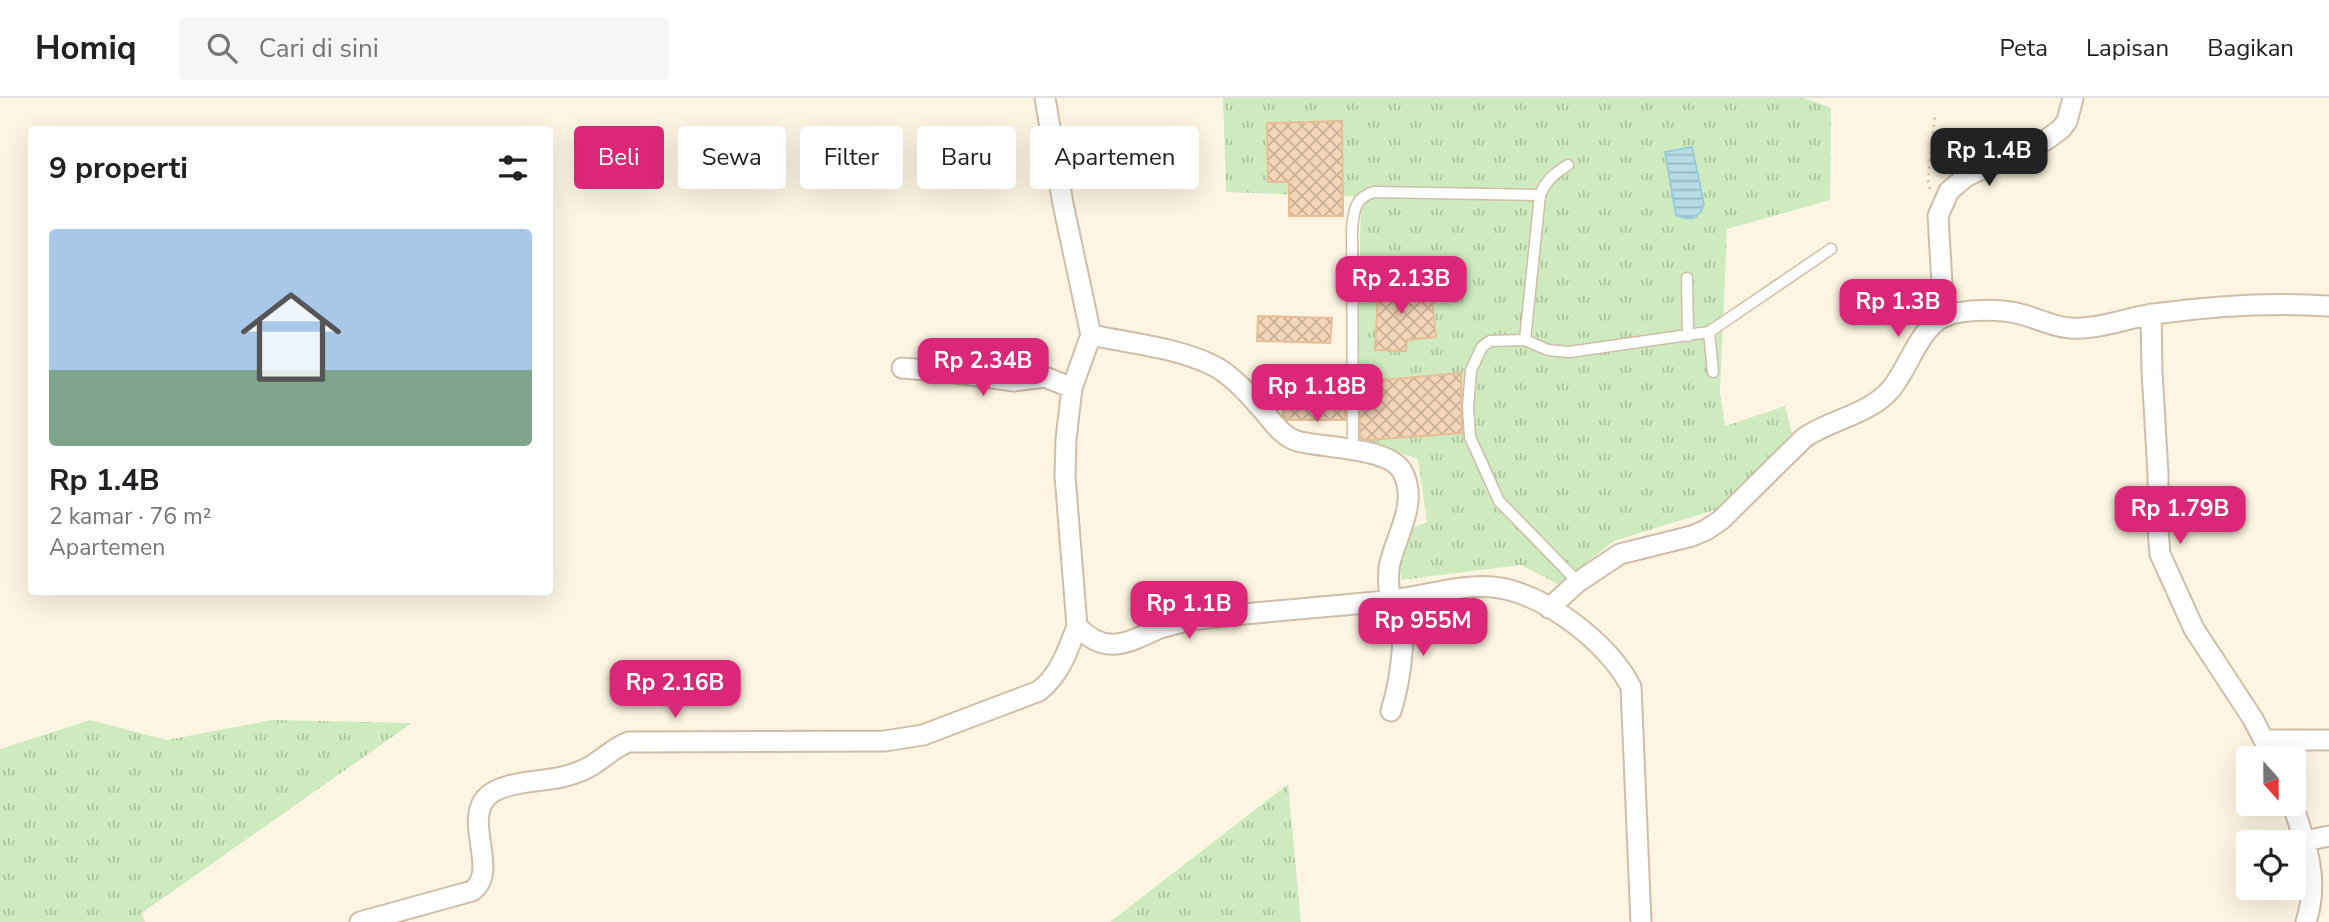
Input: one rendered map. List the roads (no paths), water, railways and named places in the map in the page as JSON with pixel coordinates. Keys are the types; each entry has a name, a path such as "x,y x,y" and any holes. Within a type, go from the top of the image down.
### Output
{"street":[{"path":"359,922 472,891 478,887 483,871 478,813 486,797 499,789 565,777 584,770 619,745 629,742 885,741 923,735 1039,691 1051,680 1077,626 1065,476 1072,388 1091,335 1063,204 1045,98"},
{"path":"1944,317 1938,216 1949,191 1968,176 2046,140 2061,129 2067,121 2073,98"},
{"path":"1549,608 1578,582 1620,554 1692,536 1721,520 1804,438 1818,428 1875,404 1890,390 1931,327 1944,317 1989,310 2022,314 2068,328 2109,324 2151,314 2251,303 2329,306"},
{"path":"2151,314 2161,554 2194,629 2232,684 2267,746"},
{"path":"1091,335 1186,356 1216,367 1241,387 1279,430 1294,440 1388,459 1401,468 1407,483 1408,505 1389,565 1396,599 1402,658 1399,684 1391,711"},
{"path":"902,369 949,372 1014,382 1045,377 1072,388"},
{"path":"1077,626 1087,636 1113,645 1127,643 1159,629 1191,620 1396,599 1473,587 1493,587 1528,597 1549,608 1609,653 1624,672 1631,687 1641,922"},
{"path":"2264,740 2329,740"},
{"path":"2306,841 2329,836"},
{"path":"2306,845 2314,880 2306,922"}],"lane":[{"path":"1525,340 1540,195 1552,176 1568,164"},
{"path":"1353,450 1352,229 1355,204 1374,192 1540,195"},
{"path":"1578,582 1499,501 1470,437 1468,407 1471,370 1482,347 1490,341 1525,340 1548,350 1569,352 1709,332 1831,249"},
{"path":"1687,278 1688,336"},
{"path":"1709,332 1713,372"}],"water":[{"path":"1692,147 1704,204 1697,216 1686,218 1676,215 1665,152"}]}
